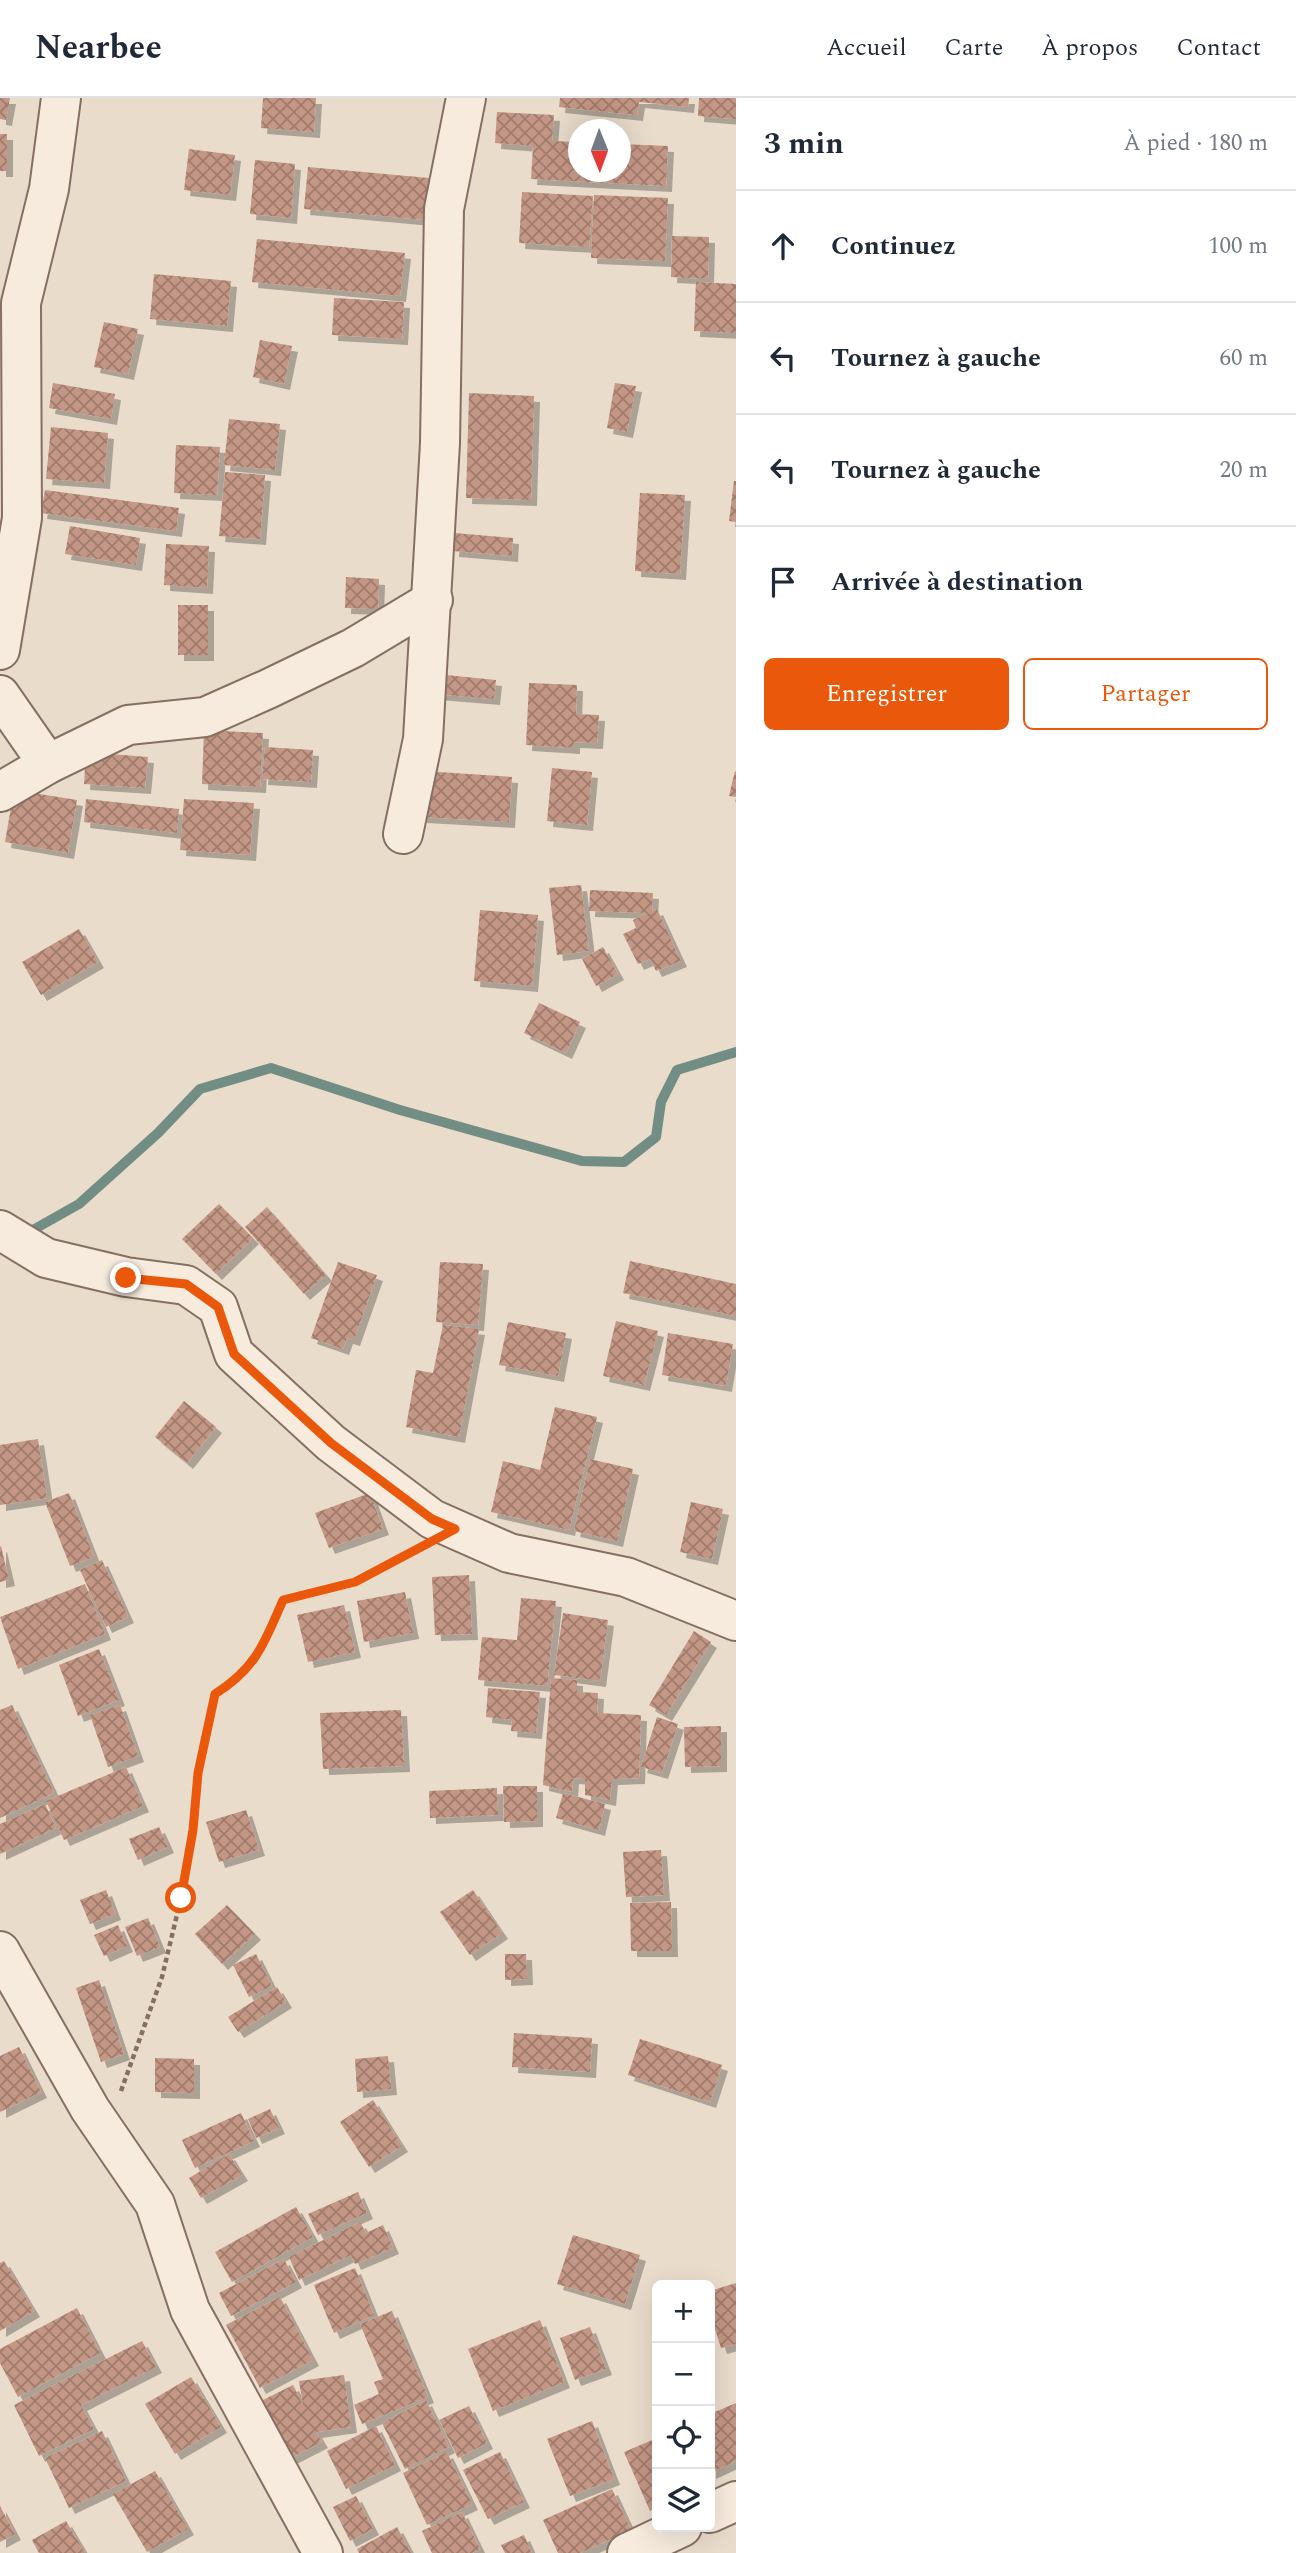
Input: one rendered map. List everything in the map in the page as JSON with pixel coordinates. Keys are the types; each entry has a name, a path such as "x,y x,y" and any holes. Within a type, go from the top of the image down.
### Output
{"street":[{"path":"0,650 22,519 21,303 49,189 61,98"},
{"path":"403,834 423,739 433,600 440,443 444,209 466,98"},
{"path":"0,792 48,764 128,726 205,717 354,648 433,600"},
{"path":"0,695 48,764"},
{"path":"0,1230 46,1258 126,1278 186,1284 218,1307 234,1354 331,1443 432,1519 509,1553 626,1577 736,1621"},
{"path":"0,1951 90,2109 155,2204 190,2310 323,2553"},
{"path":"715,2511 736,2501"},
{"path":"627,2553 671,2532"}],"path":[{"path":"106,2133 162,1977 181,1898 193,1830 198,1773 215,1694 242,1677 264,1644 283,1600 355,1582 455,1529"}],"building":[{"path":"0,98 10,98 6,120 0,119"},
{"path":"263,98 316,98 314,132 261,128"},
{"path":"560,98 689,98 688,107 639,102 637,115 559,107"},
{"path":"699,98 736,98 736,119 698,116"},
{"path":"497,112 554,115 552,141 568,142 568,181 531,179 533,146 495,143"},
{"path":"0,134 7,134 7,171 0,171"},
{"path":"631,144 668,146 666,186 589,182 631,182"},
{"path":"189,149 235,155 230,195 184,190"},
{"path":"255,160 295,164 291,218 250,214"},
{"path":"308,167 429,178 426,220 304,209"},
{"path":"522,192 593,196 589,247 519,243"},
{"path":"594,195 668,198 665,261 591,258"},
{"path":"672,236 709,237 708,279 671,277"},
{"path":"257,239 405,253 400,296 252,282"},
{"path":"154,274 231,281 227,326 150,319"},
{"path":"696,282 736,284 736,333 694,331"},
{"path":"334,298 404,302 402,339 332,335"},
{"path":"104,322 138,329 128,374 94,367"},
{"path":"260,340 292,346 284,384 253,377"},
{"path":"53,383 115,394 111,419 49,408"},
{"path":"615,383 636,386 627,432 607,428"},
{"path":"469,393 534,396 531,500 466,498"},
{"path":"229,419 280,424 275,470 224,465"},
{"path":"51,427 108,433 104,483 46,479"},
{"path":"176,445 220,447 217,495 174,493"},
{"path":"225,472 265,475 260,539 219,536"},
{"path":"736,481 736,522 729,521"},
{"path":"45,490 179,508 176,531 41,513"},
{"path":"640,493 685,495 680,574 635,571"},
{"path":"70,526 140,538 136,565 65,554"},
{"path":"454,533 513,538 512,556 453,551"},
{"path":"166,544 209,546 207,588 164,585"},
{"path":"346,577 379,579 378,609 345,608"},
{"path":"178,605 208,605 208,655 178,655"},
{"path":"436,674 496,680 494,699 434,694"},
{"path":"529,683 577,685 576,714 599,715 597,743 574,742 574,748 526,745"},
{"path":"204,730 263,733 260,787 202,784"},
{"path":"265,747 313,750 311,782 262,779"},
{"path":"86,752 148,757 145,788 84,784"},
{"path":"552,768 592,772 587,825 547,821"},
{"path":"424,771 512,777 509,822 421,817"},
{"path":"736,772 736,797 729,796"},
{"path":"14,790 77,800 68,853 5,842"},
{"path":"86,799 179,809 177,833 84,822"},
{"path":"184,799 254,803 250,855 180,850"},
{"path":"581,885 589,951 557,955 549,888"},
{"path":"590,890 653,893 652,911 657,909 681,961 656,971 650,959 638,964 623,934 636,928 633,920 647,913 589,911"},
{"path":"480,910 538,915 532,986 474,981"},
{"path":"79,929 98,962 41,995 22,962"},
{"path":"603,947 618,974 596,986 582,959"},
{"path":"539,1003 580,1022 566,1053 524,1033"},
{"path":"219,1204 253,1238 216,1274 182,1239"},
{"path":"267,1207 326,1275 304,1294 245,1227"},
{"path":"630,1261 736,1284 736,1316 623,1293"},
{"path":"338,1262 377,1275 354,1340 347,1338 343,1349 311,1338"},
{"path":"440,1262 483,1264 478,1325 436,1322"},
{"path":"616,1321 658,1331 644,1385 603,1376"},
{"path":"508,1322 566,1333 558,1376 499,1365"},
{"path":"443,1325 479,1329 459,1437 406,1427 416,1370 433,1373"},
{"path":"668,1333 733,1344 726,1386 662,1375"},
{"path":"184,1401 216,1427 187,1463 155,1437"},
{"path":"555,1407 597,1417 569,1530 491,1512 503,1461 540,1470"},
{"path":"38,1439 47,1498 0,1505 0,1445"},
{"path":"590,1459 633,1469 617,1541 574,1531"},
{"path":"69,1493 94,1557 70,1566 45,1502"},
{"path":"370,1493 383,1529 329,1548 315,1513"},
{"path":"691,1502 723,1509 712,1559 680,1552"},
{"path":"0,1547 9,1580 0,1582"},
{"path":"102,1560 128,1617 106,1627 80,1570"},
{"path":"469,1575 472,1634 435,1635 432,1577"},
{"path":"85,1584 105,1634 18,1669 0,1617"},
{"path":"405,1592 413,1633 364,1642 357,1601"},
{"path":"521,1598 556,1601 547,1686 478,1680 482,1637 517,1640"},
{"path":"344,1605 355,1652 308,1662 297,1615"},
{"path":"563,1613 608,1620 600,1681 554,1675"},
{"path":"694,1631 711,1642 666,1715 649,1705"},
{"path":"99,1649 119,1700 78,1716 59,1665"},
{"path":"551,1678 577,1680 577,1692 598,1693 597,1713 641,1715 639,1778 612,1779 610,1800 585,1795 585,1779 573,1778 572,1792 543,1785"},
{"path":"488,1688 540,1692 536,1733 511,1731 512,1720 486,1717"},
{"path":"12,1705 54,1793 0,1818 0,1710"},
{"path":"120,1705 138,1756 108,1767 90,1715"},
{"path":"401,1710 404,1766 323,1769 320,1713"},
{"path":"657,1717 678,1724 662,1773 641,1767"},
{"path":"721,1726 721,1766 685,1767 684,1727"},
{"path":"126,1767 143,1806 64,1840 46,1801"},
{"path":"503,1786 537,1786 537,1821 504,1822"},
{"path":"497,1788 498,1815 430,1818 429,1791"},
{"path":"563,1793 605,1804 599,1830 556,1818"},
{"path":"45,1804 56,1828 0,1854 0,1824"},
{"path":"246,1810 259,1850 219,1862 206,1822"},
{"path":"159,1827 168,1847 138,1860 129,1839"},
{"path":"661,1850 664,1895 626,1897 623,1852"},
{"path":"106,1890 115,1914 90,1924 80,1900"},
{"path":"473,1890 502,1933 470,1955 440,1912"},
{"path":"671,1902 672,1951 631,1951 630,1903"},
{"path":"227,1905 255,1934 222,1964 195,1934"},
{"path":"148,1918 160,1947 137,1956 125,1927"},
{"path":"118,1925 127,1946 104,1956 94,1935"},
{"path":"256,1954 272,1986 249,1997 233,1965"},
{"path":"505,1954 526,1954 527,1979 505,1980"},
{"path":"99,1980 124,2054 101,2062 76,1988"},
{"path":"277,1987 286,2002 238,2032 228,2017"},
{"path":"514,2033 592,2038 590,2072 512,2067"},
{"path":"640,2039 722,2065 710,2102 628,2075"},
{"path":"19,2047 41,2092 0,2112 0,2056"},
{"path":"388,2056 391,2089 357,2092 355,2059"},
{"path":"155,2058 194,2059 194,2093 155,2092"},
{"path":"373,2100 402,2146 369,2167 340,2122"},
{"path":"270,2109 279,2128 256,2138 248,2119"},
{"path":"241,2113 254,2141 195,2168 182,2140"},
{"path":"229,2154 242,2175 201,2198 189,2178"},
{"path":"358,2192 367,2213 318,2235 308,2214"},
{"path":"296,2207 313,2237 232,2282 215,2252"},
{"path":"360,2222 366,2233 383,2225 393,2248 355,2264 351,2255 299,2280 289,2257"},
{"path":"573,2235 640,2255 625,2304 557,2284"},
{"path":"284,2259 296,2282 231,2316 219,2293"},
{"path":"4,2261 34,2311 0,2331 0,2263"},
{"path":"355,2268 374,2315 334,2333 314,2285"},
{"path":"736,2283 736,2344 721,2348 715,2329 715,2289"},
{"path":"280,2297 313,2360 260,2388 226,2325"},
{"path":"77,2308 100,2353 18,2397 0,2363 0,2349"},
{"path":"392,2311 428,2397 362,2424 354,2405 379,2394 374,2382 383,2379 360,2324"},
{"path":"540,2320 564,2382 493,2411 468,2349"},
{"path":"590,2327 606,2369 575,2380 560,2338"},
{"path":"142,2341 156,2367 81,2405 94,2429 39,2456 14,2405"},
{"path":"344,2375 351,2427 316,2432 322,2442 289,2459 259,2402 293,2385 303,2405 299,2381"},
{"path":"191,2377 221,2427 175,2454 145,2404"},
{"path":"426,2400 449,2447 405,2469 382,2423"},
{"path":"736,2403 736,2461 715,2471 715,2469 715,2412"},
{"path":"469,2406 487,2443 458,2458 439,2420"},
{"path":"592,2421 614,2479 570,2496 547,2439"},
{"path":"376,2426 395,2465 346,2489 327,2451"},
{"path":"102,2431 126,2481 69,2508 45,2458"},
{"path":"652,2440 652,2510 650,2511 624,2452"},
{"path":"447,2452 472,2504 427,2525 403,2473"},
{"path":"500,2452 524,2502 488,2519 463,2470"},
{"path":"155,2471 188,2529 147,2552 113,2494"},
{"path":"612,2489 631,2530 580,2553 558,2553 543,2520"},
{"path":"356,2496 373,2529 350,2541 333,2507"},
{"path":"0,2506 15,2534 0,2542"},
{"path":"462,2512 480,2549 472,2553 432,2553 422,2531"},
{"path":"66,2521 85,2553 39,2553 32,2540"},
{"path":"397,2527 411,2553 359,2553 357,2549"},
{"path":"524,2535 532,2553 505,2553 501,2545"}],"waterway":[{"path":"24,1235 79,1204 158,1133 200,1089 271,1068 400,1110 582,1161 624,1162 656,1137 661,1102 677,1070 736,1052"}],"route":[{"path":"126,1278 186,1284 218,1307 234,1354 331,1443 432,1519 455,1529 355,1582 283,1600 264,1644 242,1677 215,1694 198,1773 193,1830 181,1898"}]}
